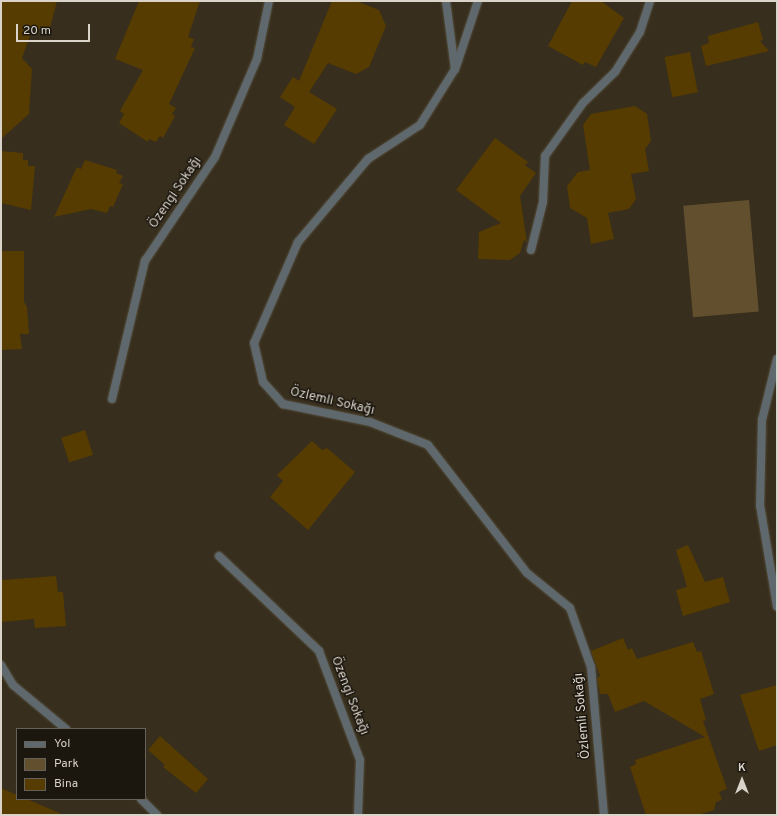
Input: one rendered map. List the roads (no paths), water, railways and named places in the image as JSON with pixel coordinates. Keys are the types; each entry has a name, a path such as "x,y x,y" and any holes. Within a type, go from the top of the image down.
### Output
{"street":[{"name":"Özengi Sokağı","path":"112,400 145,261 215,157 257,59 269,1"},
{"path":"446,1 456,69"},
{"name":"Özlemli Sokağı","path":"478,1 456,69 420,125 368,159 298,242 254,343 263,382 283,404 370,422 428,445 527,573 570,608 591,667 604,815"},
{"path":"530,250 543,202 546,156 582,103 615,72 640,32 650,1"},
{"path":"777,359 762,420 760,505 777,607"},
{"name":"Özengi Sokağı","path":"219,556 319,651 360,760 358,815"},
{"path":"1,665 13,685 65,728"},
{"path":"142,800 157,815"}]}
